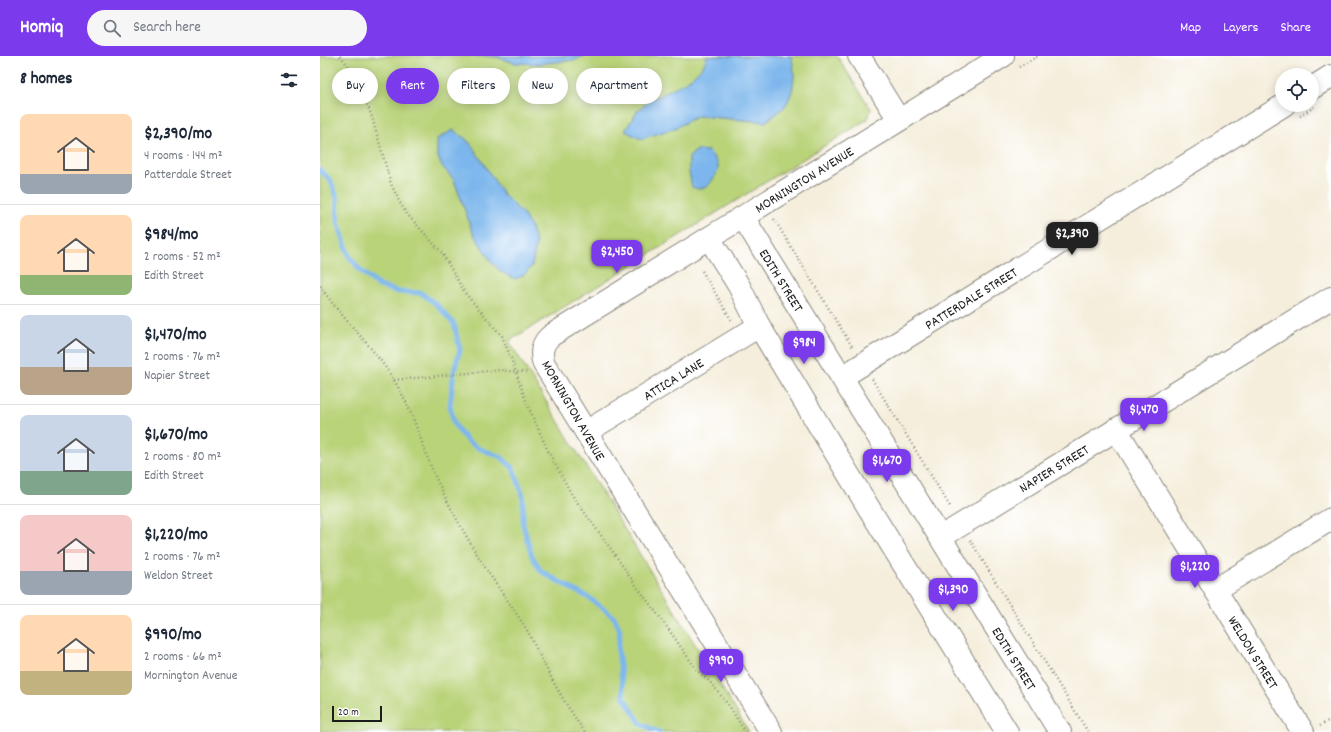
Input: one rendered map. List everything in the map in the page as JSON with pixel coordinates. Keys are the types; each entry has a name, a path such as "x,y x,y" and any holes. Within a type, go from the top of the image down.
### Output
{"street":[{"path":"859,56 899,120"},
{"name":"MORNINGTON AVENUE","path":"772,732 544,364 542,353 546,341 552,335 1003,56"},
{"path":"1319,84 1331,76"},
{"name":"PATTERDALE STREET","path":"842,377 1275,111"},
{"name":"EDITH STREET","path":"743,216 1060,732"},
{"path":"709,238 739,286 760,326 870,510 1007,732"},
{"name":"NAPIER STREET","path":"940,537 1331,298"},
{"name":"ATTICA LANE","path":"586,432 760,326"},
{"name":"WELDON STREET","path":"1116,429 1215,590 1311,729"},
{"path":"1215,590 1331,519"}],"path":[{"path":"340,56 347,64 360,87 372,117 391,184 399,201 407,214 442,253 465,293 502,336 527,404 542,438 572,495 632,580 667,626 696,669 710,682 730,707 745,732"},
{"path":"764,204 1088,732"},
{"path":"320,286 346,320 387,368 400,390 434,474 463,530 483,565 512,606 528,632 556,687 585,732"},
{"path":"394,380 412,380 500,370 516,372"},
{"path":"1311,729 1331,719"}],"green space":[{"path":"320,56 837,56 871,109 868,119 509,341 749,732 320,732"}],"water":[{"path":"476,56 584,56 576,60 536,64 516,63 495,57"},
{"path":"707,56 791,56 794,68 793,88 785,106 765,122 698,116 675,128 641,139 625,131 638,110 645,104 662,104 662,94 689,80 704,65"},
{"path":"453,130 466,139 473,147 503,194 523,214 531,227 536,243 532,266 524,275 515,279 501,272 492,263 473,233 454,180 441,165 437,154 437,139"},
{"path":"697,150 708,151 718,165 715,177 707,187 698,189 692,187 689,172 689,157"}],"waterway":[{"path":"320,170 331,181 337,198 338,222 349,256 360,270 379,286 399,292 421,293 436,304 454,324 460,350 454,371 450,406 454,424 467,441 478,448 501,457 513,468 523,496 523,525 532,556 541,571 588,597 614,617 620,630 618,650 624,698 641,724 659,732"}]}
